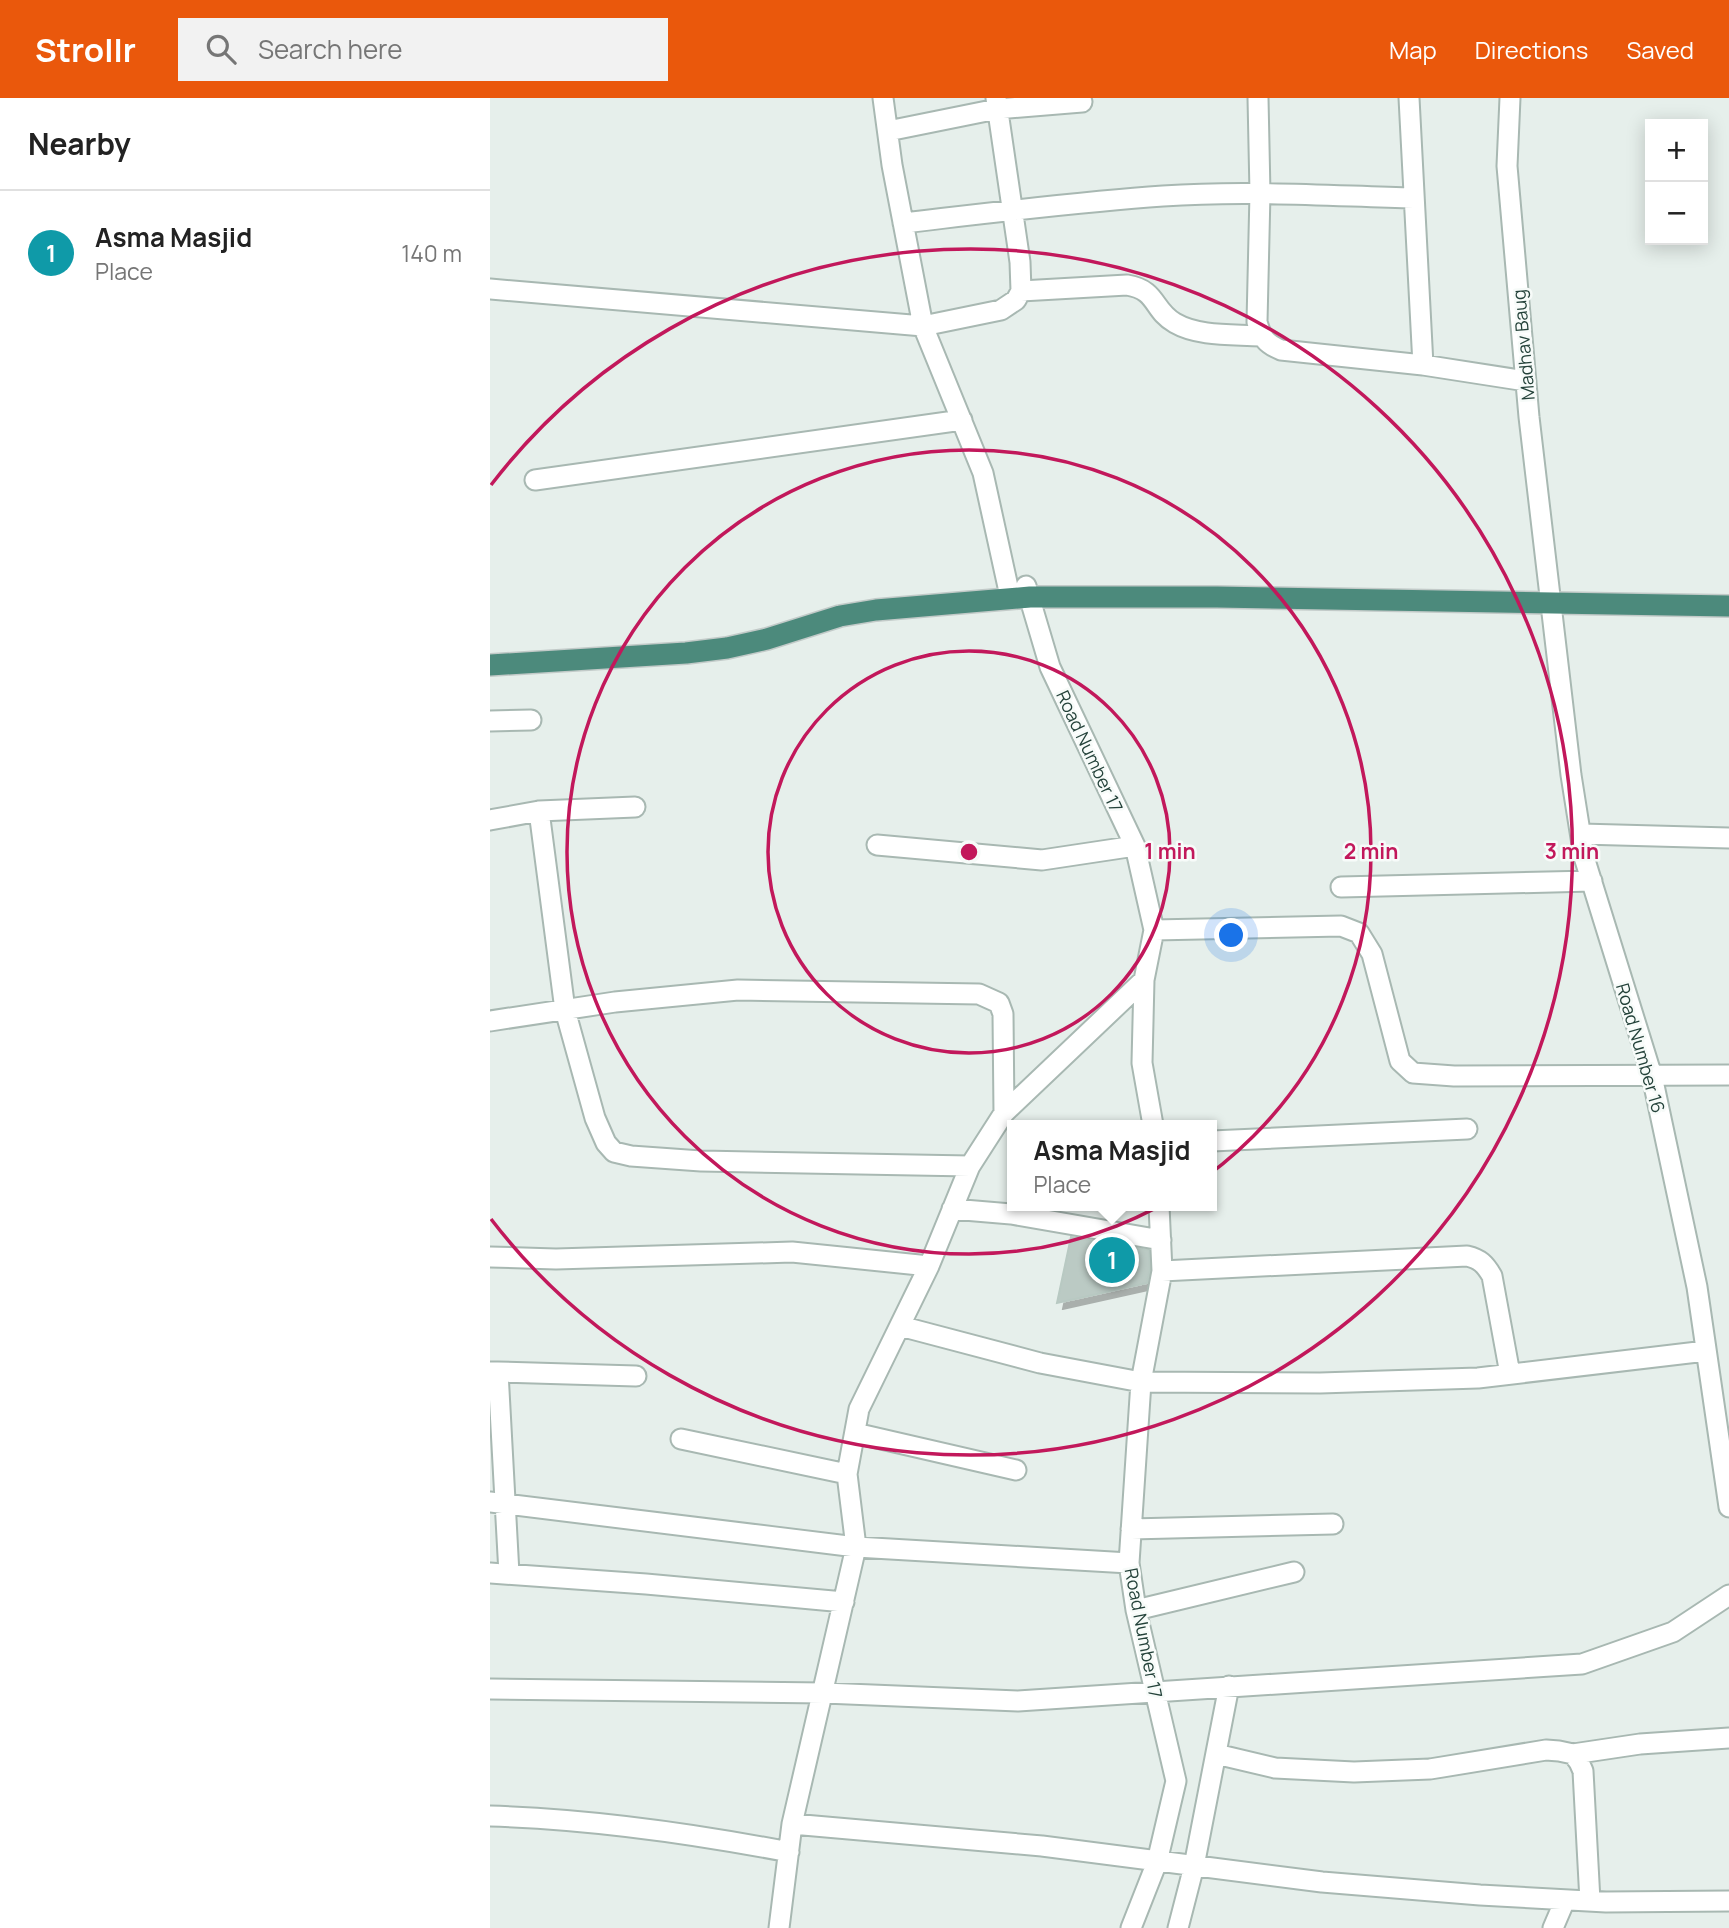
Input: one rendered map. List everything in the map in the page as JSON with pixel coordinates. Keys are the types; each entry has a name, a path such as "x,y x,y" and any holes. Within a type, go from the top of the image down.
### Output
{"highway":[{"path":"490,652 697,639 736,633 871,596 1116,584 1550,597 1729,606"},
{"path":"490,665 714,650 767,639 840,616 1021,590"},
{"path":"1550,597 1729,593"}],"street":[{"name":"Road Number 17","path":"883,98 891,164 923,326 983,473 1021,590 1050,667 1135,846 1154,930 1144,980 1142,1063 1152,1120"},
{"path":"1258,98 1260,194 1257,322 1261,336 1269,346 1281,350 1423,365 1526,381"},
{"path":"1409,98 1423,365"},
{"name":"Madhav Baug","path":"1510,98 1507,166 1526,381 1550,597"},
{"path":"888,131 996,104 1082,102"},
{"path":"490,289 923,326 1001,310 1016,300 1021,291 1020,262 996,104"},
{"path":"903,223 1165,196 1260,194 1414,198"},
{"path":"1021,291 1127,285 1140,287 1148,293 1163,316 1178,325 1195,331 1261,336"},
{"path":"535,480 962,420"},
{"name":"Road Number 16","path":"1550,597 1584,857 1652,1076 1697,1287 1725,1452 1729,1507"},
{"path":"490,721 531,720"},
{"path":"490,820 539,811 635,807"},
{"path":"539,811 565,1010 595,1118 606,1143 614,1152 631,1156 701,1161 970,1166"},
{"path":"1581,834 1729,838"},
{"path":"877,845 1042,860 1135,846"},
{"path":"1341,887 1592,881"},
{"path":"1154,930 1341,926 1353,929 1359,933 1372,954 1395,1051 1404,1067 1413,1073 1454,1076 1729,1075"},
{"path":"779,1928 792,1824 856,1547 847,1474 859,1409 929,1266 970,1166 1004,1113 1144,980"},
{"path":"490,1021 615,1002 738,990 979,994 999,1003 1003,1014 1004,1113"},
{"path":"1217,1142 1467,1129"},
{"path":"952,1209 1011,1214 1161,1240"},
{"name":"Road Number 17","path":"1131,1928 1157,1862 1176,1781 1136,1609 1129,1563 1141,1382 1162,1271 1159,1211"},
{"path":"490,1257 556,1259 792,1252 929,1266"},
{"path":"1162,1271 1467,1256 1477,1258 1486,1265 1492,1276 1510,1374"},
{"path":"900,1326 1040,1363 1141,1382 1320,1383 1478,1378 1706,1351"},
{"path":"636,1376 494,1372 500,1574 844,1602"},
{"path":"855,1433 1016,1470"},
{"path":"681,1439 847,1474"},
{"path":"498,1502 856,1547 1129,1563"},
{"path":"1131,1529 1333,1524"},
{"path":"1136,1609 1294,1572"},
{"path":"490,1689 824,1693 1018,1701 1582,1664 1673,1632 1729,1595"},
{"path":"1178,1928 1194,1866 1229,1686"},
{"path":"1216,1754 1275,1768 1354,1772 1430,1769 1546,1750 1573,1754 1640,1744 1729,1738"},
{"path":"1573,1754 1583,1771 1590,1901"},
{"path":"490,1815 535,1817 707,1836 789,1852"},
{"path":"792,1824 1042,1846 1336,1883 1565,1900 1729,1902"},
{"path":"1553,1928 1565,1900"}],"building":[{"path":"1071,1237 1149,1250 1150,1270 1147,1283 1057,1303"}],"place":[{"name":"Asma Masjid","path":"1112,1260"}]}
